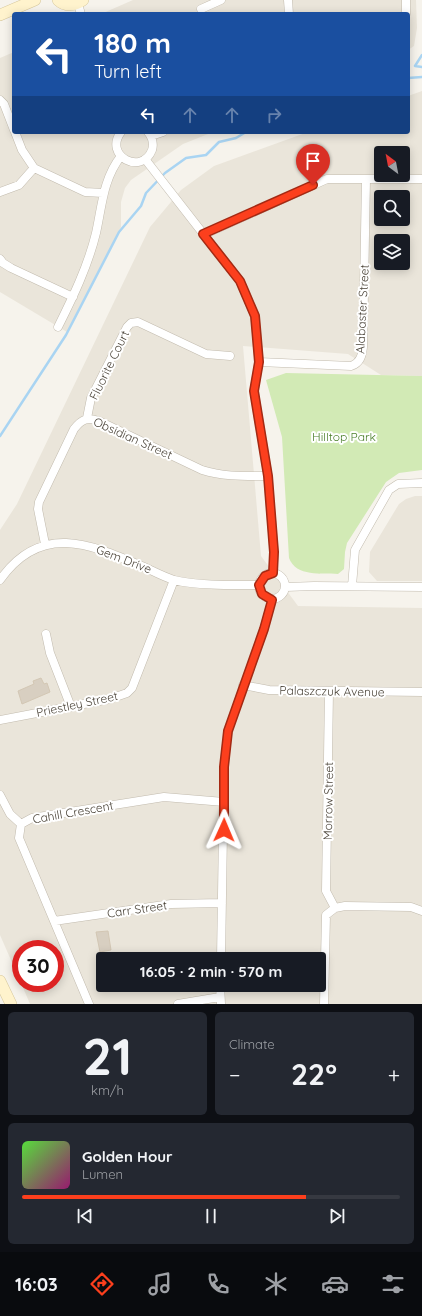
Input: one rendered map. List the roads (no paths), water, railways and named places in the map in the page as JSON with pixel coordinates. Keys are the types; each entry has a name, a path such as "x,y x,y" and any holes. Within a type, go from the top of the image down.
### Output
{"street":[{"path":"0,15 35,0"},
{"path":"58,0 66,5 80,6"},
{"path":"201,10 221,0"},
{"path":"288,0 289,12"},
{"path":"406,0 406,12"},
{"path":"0,100 4,104 12,126"},
{"path":"15,134 22,150 34,168 85,192 103,194"},
{"path":"121,134 117,140 117,146 121,156 132,162 145,159 152,151 150,134"},
{"path":"58,326 73,297 96,234 103,194 109,174 121,156"},
{"path":"145,159 167,190 240,281 255,316 259,362 254,391 268,476 274,552 273,573"},
{"path":"0,192 19,185 34,168"},
{"path":"203,234 327,179 422,179"},
{"name":"Alabaster Street","path":"259,362 351,366 356,364 360,359 363,347 366,179"},
{"path":"0,259 11,268 73,297"},
{"name":"Fluorite Court","path":"87,418 91,398 127,327 131,324 138,322 206,354 230,356"},
{"name":"Obsidian Street","path":"45,544 38,509 39,502 74,429 79,422 87,418 99,421 202,470 228,476 268,476"},
{"path":"352,586 355,550 389,490 398,484 422,483"},
{"name":"Gem Drive","path":"0,580 15,562 45,544 76,543 92,547 174,580 259,585"},
{"path":"273,573 281,576 286,587 283,595 272,600 262,594 259,585 265,576 273,573"},
{"name":"Priestley Street","path":"0,720 119,697 132,688 174,580"},
{"path":"286,587 422,587"},
{"path":"221,952 224,767 228,731 264,629 272,600"},
{"path":"46,634 50,653 71,707"},
{"name":"Palaszczuk Avenue","path":"243,685 269,690 422,692"},
{"name":"Morrow Street","path":"329,691 326,891 335,908"},
{"path":"0,795 10,814 21,824"},
{"name":"Cahill Crescent","path":"89,1004 19,838 21,824 32,818 164,797 224,802"},
{"name":"Carr Street","path":"54,921 171,904 222,903"},
{"path":"324,1004 326,915 335,908 345,906 421,908"},
{"path":"0,981 11,1004"},
{"path":"178,1004 220,1001"}],"waterway":[{"path":"422,55 415,66 422,67"},
{"path":"410,78 422,77"},
{"path":"0,436 66,335 119,232 141,206 146,193 165,173 186,158 206,155 219,142 236,138 243,134"}],"park label":[{"name":"Hilltop Park","path":"344,436"}]}
